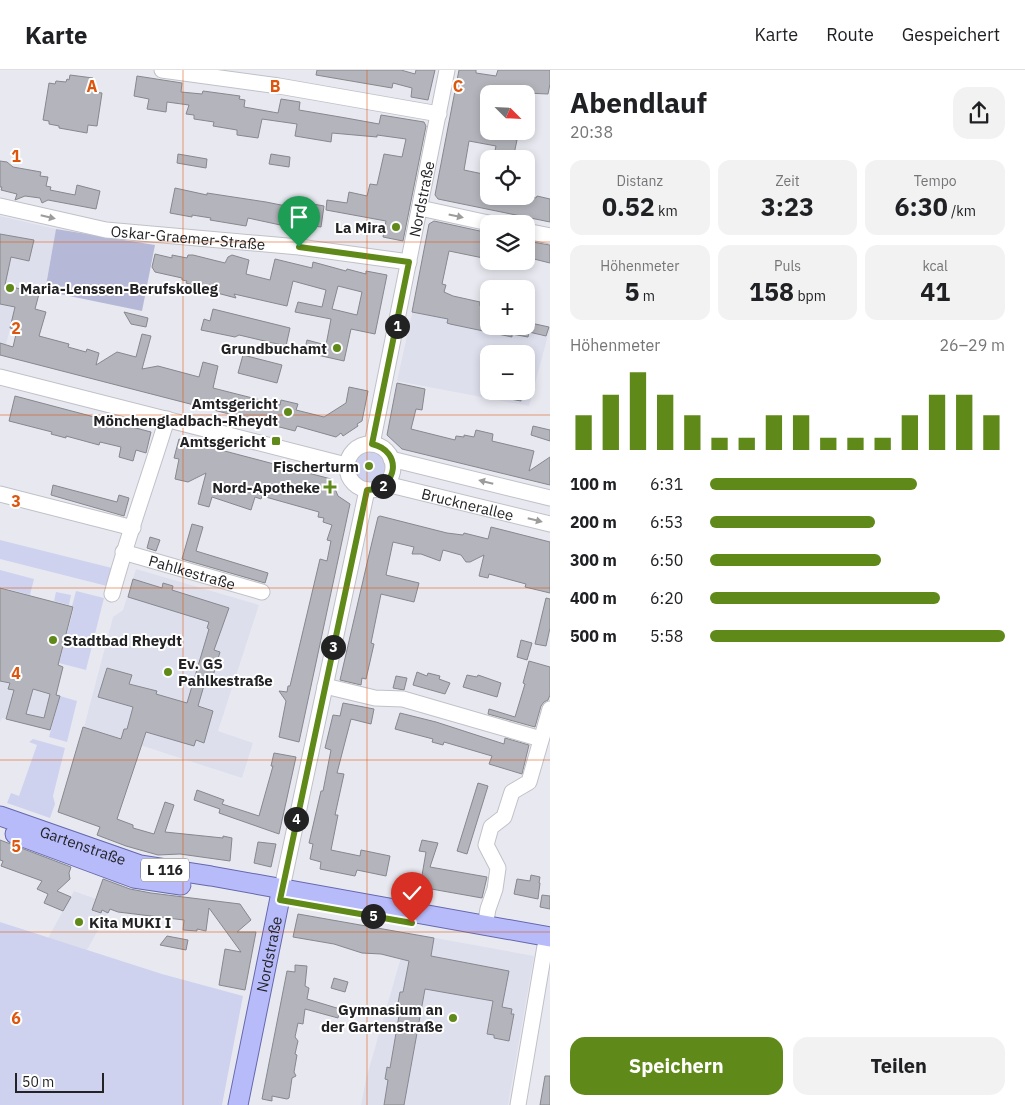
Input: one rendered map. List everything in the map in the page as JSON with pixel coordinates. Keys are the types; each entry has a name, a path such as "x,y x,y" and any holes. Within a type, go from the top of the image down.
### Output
{"main road":[{"name":"Gartenstraße","path":"0,816 140,865 281,894 548,943"},
{"name":"Gartenstraße","path":"0,829 134,878 211,888 281,894 485,926 548,943"},
{"name":"Nordstraße","path":"238,1105 281,894"}],"street":[{"path":"162,70 279,86 439,114"},
{"name":"Nordstraße","path":"372,444 447,70"},
{"name":"Oskar-Graemer-Straße","path":"0,206 106,230 299,247 409,262"},
{"path":"420,208 480,221"},
{"path":"535,233 550,236"},
{"path":"0,377 346,465"},
{"path":"112,594 167,419"},
{"path":"372,444 384,449 391,459 393,471 386,484 380,488 367,490 354,484 347,472 346,465 349,457 359,446 372,444"},
{"name":"Brucknerallee","path":"391,459 550,498"},
{"name":"Brucknerallee","path":"386,484 550,524"},
{"name":"Nordstraße","path":"281,894 367,490"},
{"path":"0,494 133,528"},
{"name":"Pahlkestraße","path":"124,552 262,592"},
{"path":"325,686 375,698 403,700 541,740"},
{"path":"485,926 488,909 496,890 498,868 486,845 491,827 504,817 512,792 529,782 550,709"},
{"path":"518,1105 548,943"}],"shaded area":[{"name":"Maria-Lenssen-Berufskolleg","path":"0,216 56,229 45,291 21,286 3,356 0,355"},
{"path":"56,229 155,245 142,311 45,291"},
{"path":"415,300 480,323 480,335 535,335 535,325 550,328 535,384 535,345 480,345 480,397 397,381"},
{"path":"497,400 531,400 529,406"},
{"path":"370,452 382,456 386,468 382,480 370,484 358,480 354,468 358,456"},
{"path":"0,540 112,568 107,586 0,559"},
{"name":"Ev. GS Pahlkestraße","path":"136,569 259,605 218,731 253,743 242,778 84,727 113,617 123,610"},
{"path":"0,570 34,579 30,595 0,587"},
{"path":"76,591 104,598 86,670 59,663 74,607 72,606"},
{"path":"56,592 71,595 69,605 54,601"},
{"path":"0,681 60,695 50,730 2,718 0,722"},
{"path":"60,696 77,701 67,742 49,737"},
{"path":"33,739 65,748 53,796 55,804 50,818 7,803 11,793 19,796 37,745 29,742"},
{"name":"Kita MUKI I","path":"104,877 120,882 112,905 87,950 48,938 74,891 96,899"},
{"path":"0,922 162,974 243,996 222,1105 0,1105"},
{"name":"Gymnasium an der Gartenstraße","path":"408,933 534,956 508,1105 361,1105 366,1079"}],"building":[{"path":"317,70 401,70 415,74 416,70 435,70 428,100 411,97 412,88 393,83 392,88 316,75"},
{"path":"459,70 476,70 476,73 496,76 498,70 550,70 548,94 535,93 535,85 480,85 480,140 517,140 515,150 495,150 496,146 469,141 464,170 480,173 480,205 535,205 535,198 537,196 550,199 550,222 535,219 535,215 516,215 438,199 435,195"},
{"path":"70,75 93,78 92,83 95,84 94,92 102,93 97,126 88,125 87,133 59,128 59,126 49,124 49,121 43,120 49,83 55,84 56,81 66,82 67,79 69,80"},
{"path":"137,76 182,83 181,92 202,94 203,91 240,96 239,99 245,100 244,107 278,113 281,99 300,102 299,110 379,124 381,115 424,122 426,126 403,241 383,237 386,221 326,210 327,200 347,203 349,192 367,196 370,184 377,185 384,154 402,157 406,139 377,135 377,137 332,133 331,142 295,136 297,124 262,119 258,138 237,135 237,130 213,126 214,122 194,119 194,115 186,114 189,105 167,102 166,112 147,109 149,99 134,96"},
{"path":"178,154 207,159 206,168 177,163"},
{"path":"271,154 290,157 289,167 269,164"},
{"path":"0,161 7,162 13,167 41,172 40,176 48,177 46,186 51,187 50,190 75,195 77,185 100,191 96,209 48,200 42,203 40,198 25,196 15,200 17,194 1,190"},
{"path":"175,188 207,195 207,193 301,209 302,202 324,206 321,227 285,222 285,226 248,218 246,226 210,220 211,218 170,213"},
{"path":"434,221 480,231 480,257 449,251 442,284 446,285 444,292 480,302 480,330 447,323 448,319 412,312 429,224"},
{"path":"0,234 34,240 29,261 11,257 5,285 39,294 35,309 46,312 39,336 69,344 68,347 86,352 87,349 99,353 96,365 117,352 136,357 142,334 151,336 142,369 158,366 199,377 203,362 218,366 213,388 280,405 281,400 298,404 296,410 324,417 346,403 349,387 368,391 362,421 343,436 341,433 336,437 297,426 295,431 0,355 0,343 13,347 17,330 10,328 15,307 0,304"},
{"path":"535,242 550,245 550,263 535,259"},
{"path":"155,254 172,258 172,255 187,258 188,255 193,255 225,263 228,257 232,255 249,260 246,274 270,280 275,259 312,268 313,262 346,271 347,269 366,274 366,271 387,275 375,334 351,329 344,361 304,352 307,340 326,345 331,319 295,312 298,302 322,307 326,290 293,281 287,306 234,294 236,298 217,293 217,291 186,283 187,281 182,280 182,278 155,272 152,267","holes":["338,286 362,292 357,315 332,309"]},
{"path":"213,309 290,328 286,346 239,335 235,337 201,330 204,319 210,321"},
{"path":"124,312 148,318 146,327 131,324"},
{"path":"535,324 549,327 546,336 535,333"},
{"path":"243,355 282,365 277,383 238,373"},
{"path":"397,383 425,389 422,410 416,409 411,429 455,440 456,436 474,437 476,430 493,434 492,441 534,451 529,471 550,457 550,485 402,449 387,435"},
{"path":"15,396 151,432 146,453 136,450 133,461 119,457 121,447 100,442 99,445 66,436 66,438 51,434 52,432 9,421"},
{"path":"533,426 550,430 550,441 531,435"},
{"path":"179,439 331,479 338,496 350,504 299,742 279,737 286,701 279,691 287,692 288,686 290,686 320,559 327,561 331,541 327,540 332,525 323,522 324,518 318,517 319,512 262,496 261,499 255,497 251,510 212,497 209,507 198,504 206,473 188,482 175,479 179,459 174,458"},
{"path":"53,485 117,502 119,495 129,498 124,516 51,495"},
{"path":"378,517 447,533 463,535 464,533 488,539 491,527 550,542 550,593 525,587 526,584 489,574 488,578 479,576 484,555 466,562 461,555 443,550 440,561 421,554 412,554 414,547 393,542 386,575 419,583 414,602 381,594 371,643 374,644 366,679 362,678 361,685 340,680"},
{"path":"192,524 203,527 196,551 268,573 265,583 182,559"},
{"path":"150,537 160,540 156,551 147,548"},
{"path":"133,579 162,588 163,583 173,586 172,590 229,608 214,650 220,652 211,683 205,682 198,706 213,711 204,743 196,740 194,746 146,732 117,819 133,825 133,828 154,834 165,802 174,805 165,832 232,838 230,861 180,854 158,855 126,846 97,835 100,827 58,812 83,727 121,739 124,729 127,729 133,707 98,697 107,668 132,675 129,684 157,691 156,694 187,703 209,629 207,628 209,622 128,597"},
{"path":"0,588 73,607 58,665 63,667 56,695 60,696 50,730 6,719 14,690 8,689 10,683 0,681","holes":["33,689 50,694 44,718 26,714"]},
{"path":"546,598 550,599 550,628 546,646 535,644"},
{"path":"521,640 532,643 527,660 517,657"},
{"path":"529,661 550,667 550,695 548,700 541,706 535,727 488,714 489,709 515,717 525,684 523,683"},
{"path":"417,672 427,676 428,673 440,676 439,679 450,683 445,694 413,685"},
{"path":"467,675 477,677 478,675 501,683 497,697 463,687"},
{"path":"396,676 407,678 404,690 393,688"},
{"path":"343,703 374,709 371,724 351,719 337,773 344,774 335,815 338,815 331,850 360,856 361,850 390,856 386,876 357,870 355,876 320,869 321,862 310,859 313,844 309,843 321,791 323,791 331,750 325,748 333,715 340,716"},
{"path":"400,713 436,722 504,744 505,738 529,745 522,774 489,764 492,756 444,742 443,745 432,742 433,739 395,729"},
{"path":"274,753 296,757 279,834 219,813 220,809 194,800 197,790 224,800 222,804 259,816 273,766 271,766"},
{"path":"478,783 488,786 467,854 457,851"},
{"path":"0,840 71,867 70,879 57,891 71,897 63,911 44,903 48,894 37,889 42,881 1,866 3,861 0,860"},
{"path":"422,840 438,843 430,867 487,877 482,898 420,887 426,852 419,851"},
{"path":"258,842 276,844 271,867 254,863"},
{"path":"531,875 540,877 538,899 514,894 517,879 530,881"},
{"path":"103,879 130,889 151,893 240,904 251,920 237,932 256,932 245,990 219,985 225,949 241,952 209,908 206,931 197,929 197,931 183,930 184,920 118,912 110,909 108,913 102,910 101,913 92,910"},
{"path":"542,895 550,896 550,909 540,907"},
{"path":"298,914 434,938 431,956 509,971 502,1007 512,1009 511,1014 514,1014 509,1041 494,1038 494,1035 487,1034 493,1001 425,989 404,1105 384,1105 388,1080 385,1079 387,1067 390,1068 401,1004 398,1003 400,992 403,992 409,961 381,954 362,953 334,944 293,937"},
{"path":"167,936 188,940 186,950 160,945"},
{"path":"295,965 307,966 305,986 309,988 307,999 340,1009 338,1018 305,1009 303,1024 298,1023 295,1037 298,1041 295,1054 297,1055 294,1072 296,1076 292,1078 289,1098 272,1096 272,1101 262,1099 287,971 295,972"},
{"path":"334,978 348,982 345,992 331,988"},
{"path":"545,1076 550,1076 550,1105 540,1105"}],"place":[{"name":"La Mira","path":"396,227"},
{"name":"Maria-Lenssen-Berufskolleg","path":"10,288"},
{"name":"Grundbuchamt","path":"337,348"},
{"name":"Amtsgericht Mönchengladbach-Rheydt","path":"288,412"},
{"name":"Amtsgericht","path":"276,441"},
{"name":"Fischerturm","path":"369,466"},
{"name":"Nord-Apotheke","path":"330,487"},
{"name":"Stadtbad Rheydt","path":"53,640"},
{"name":"Ev. GS Pahlkestraße","path":"168,672"},
{"name":"Kita MUKI I","path":"79,922"},
{"name":"Gymnasium an der Gartenstraße","path":"453,1018"}],"route":[{"path":"299,247 409,262 372,444 379,446 389,454 393,471 386,484 374,490 367,490 280,900 412,923"}]}
